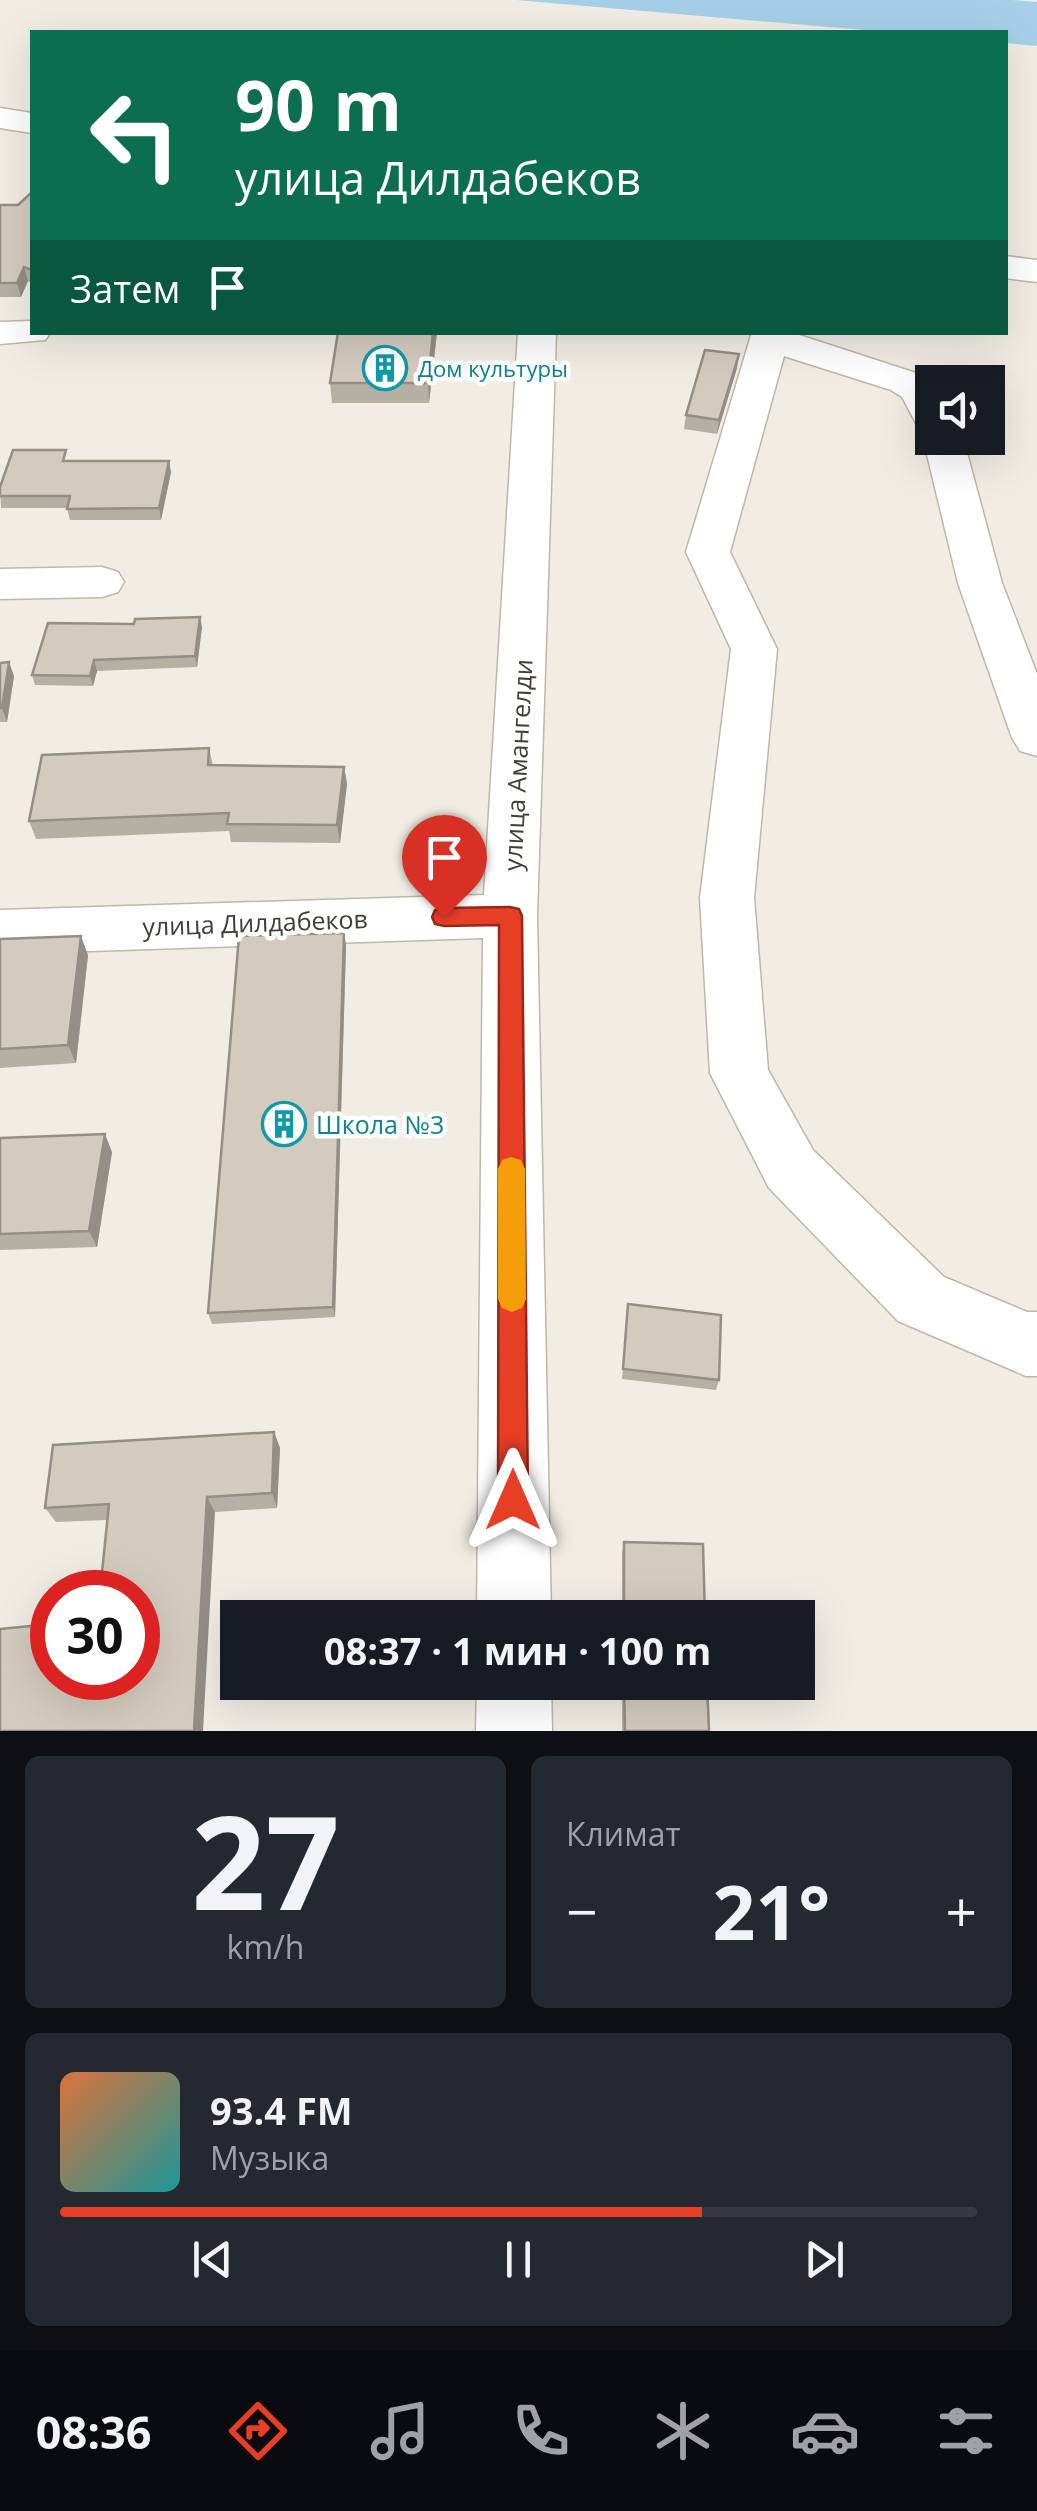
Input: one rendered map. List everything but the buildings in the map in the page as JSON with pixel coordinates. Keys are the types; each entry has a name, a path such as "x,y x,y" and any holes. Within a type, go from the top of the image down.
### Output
{"street":[{"path":"0,118 30,124"},
{"path":"1008,267 1037,270"},
{"path":"0,332 30,332"},
{"name":"улица Амангелди","path":"514,1600 510,916 537,335"},
{"path":"915,388 771,336 708,552 754,649 727,898 739,1073 792,1170 921,1299 1026,1344 1037,1344"},
{"path":"947,455 980,583 1037,738"},
{"path":"0,584 102,582"},
{"name":"улица Дилдабеков","path":"0,932 510,916"},
{"path":"514,1700 514,1731"}],"water":[{"path":"516,0 1037,2 1037,46 1008,43 1008,30 864,30"}],"slow traffic":[{"path":"511,1169 512,1299"}],"place":[{"name":"Дом культуры","path":"385,368"},
{"name":"Школа №3","path":"284,1124"}],"route":[{"path":"444,917 510,916 513,1500"}]}
